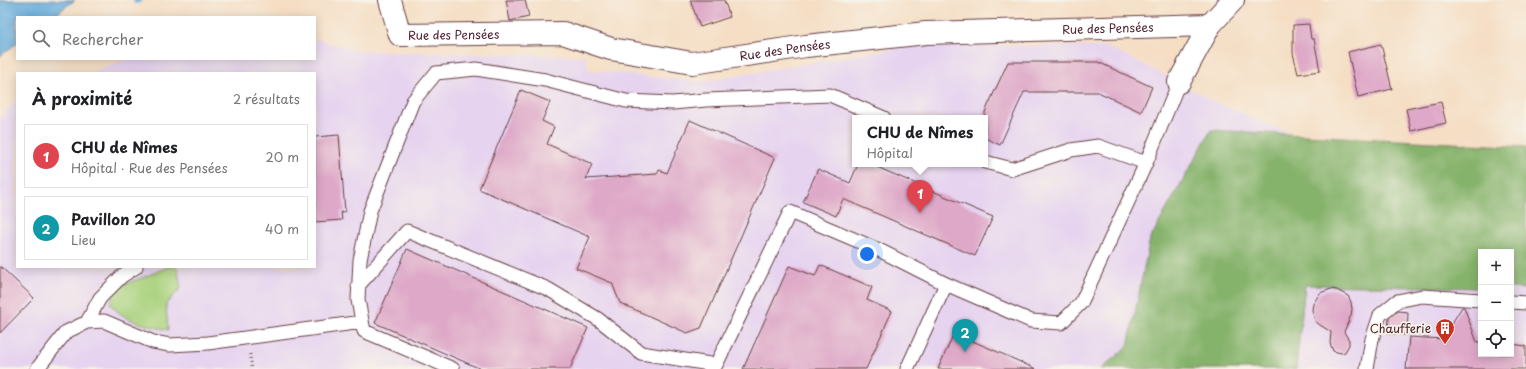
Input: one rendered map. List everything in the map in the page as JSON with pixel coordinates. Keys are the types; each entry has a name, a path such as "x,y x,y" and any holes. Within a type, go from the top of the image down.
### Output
{"street":[{"name":"Rue des Pensées","path":"390,0 400,35 563,33 611,48 692,63 806,46 926,33 1210,26"},
{"path":"1179,82 1210,26 1233,0"}],"lane":[{"path":"453,369 364,331 358,300 362,253 370,211 413,101 436,73 476,69 545,80 626,101 673,103 706,100 830,95 877,115"},
{"path":"358,286 407,231 548,289 598,319 641,353 716,365 790,212 879,250 946,284 1031,321 1061,323 1081,303 1146,164 1179,82"},
{"path":"988,163 1012,169 1071,150 1098,146 1146,164"},
{"path":"87,322 100,298 122,276 134,268"},
{"path":"907,369 946,284"},
{"path":"1367,369 1372,339 1380,315 1397,301 1422,296 1478,300"},
{"path":"1514,302 1526,303"},
{"path":"37,369 66,332 87,322 104,321 153,342 170,345 208,343 362,322"}],"shaded area":[{"path":"316,39 358,51 586,56 588,70 701,82 921,44 1107,47 1179,82 1210,100 1291,134 1526,174 1526,369 0,369 0,118 16,101 16,268 316,268 316,72 91,72 126,60 316,60"}],"green space":[{"path":"1211,130 1526,147 1526,289 1514,288 1514,249 1478,249 1478,288 1305,285 1296,369 1101,369 1128,346 1150,239"},
{"path":"166,268 177,268 181,288 166,304 168,330 136,322 121,314 110,303 117,291 124,285"}],"water":[{"path":"0,0 75,0 53,16 16,16 16,44 0,56"}],"building":[{"path":"506,0 525,0 529,17 510,21"},
{"path":"690,0 724,0 730,17 700,27"},
{"path":"1309,24 1311,39 1314,39 1320,71 1298,74 1293,53 1293,25"},
{"path":"1381,44 1392,89 1358,97 1348,52"},
{"path":"1008,62 1098,62 1152,87 1141,112 1098,92 1024,92 1000,145 988,139 988,115 985,115"},
{"path":"521,90 550,102 542,121 554,127 547,144 592,164 586,179 657,174 659,170 667,173 690,120 775,158 701,328 687,333 620,303 612,283 576,268 590,237 479,189"},
{"path":"1441,102 1446,123 1411,131 1406,109"},
{"path":"339,135 345,212 341,212 342,220 316,222 316,137"},
{"path":"857,167 877,167 993,217 975,256 843,199 836,216 803,202 818,169 850,183"},
{"path":"407,249 588,328 570,369 481,369 375,323"},
{"path":"820,265 872,287 867,300 892,311 866,369 743,369 789,266 815,276"},
{"path":"0,266 34,298 0,333"},
{"path":"1331,289 1337,290 1348,296 1351,302 1351,315 1344,332 1349,340 1349,345 1345,352 1341,353 1333,351 1330,343 1331,332 1315,321 1312,310 1313,304 1320,293"},
{"name":"Chaufferie","path":"1462,307 1464,307 1478,342 1478,357 1514,357 1514,344 1526,346 1526,369 1406,369 1409,337 1442,339"},
{"path":"1397,311 1408,312 1407,335 1388,333 1389,318"},
{"path":"954,333 998,352 1036,369 938,369"}],"place":[{"name":"CHU de Nîmes","path":"920,213"},
{"name":"Chaufferie","path":"1445,345"},
{"name":"Pavillon 20","path":"965,352"}]}
